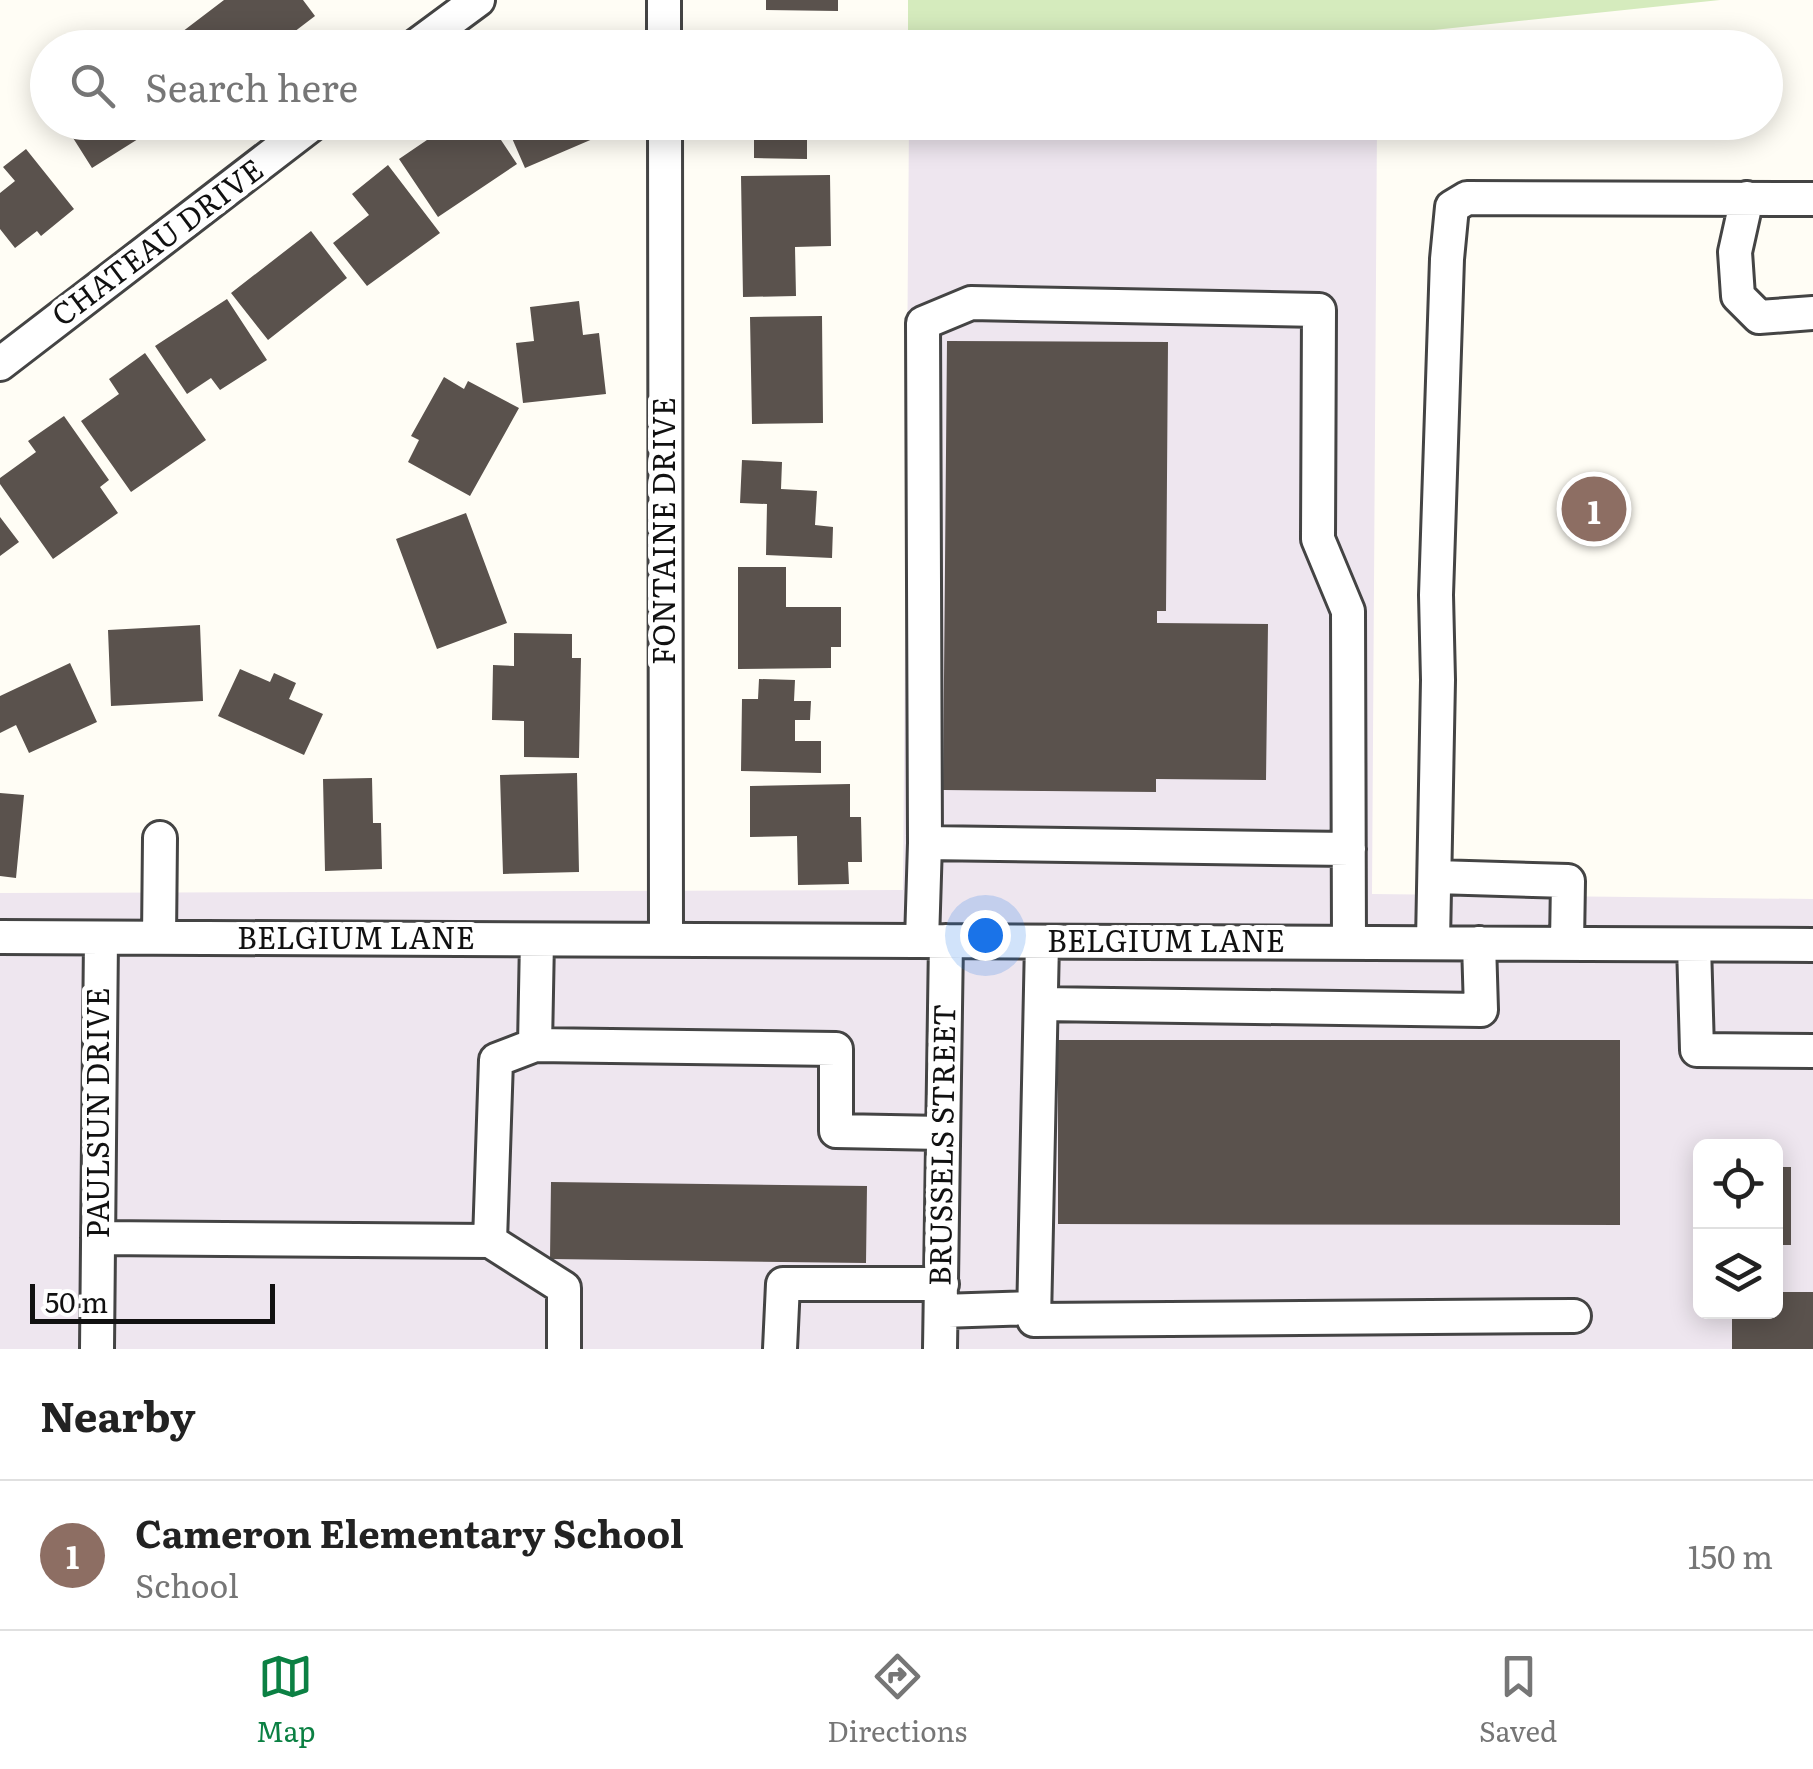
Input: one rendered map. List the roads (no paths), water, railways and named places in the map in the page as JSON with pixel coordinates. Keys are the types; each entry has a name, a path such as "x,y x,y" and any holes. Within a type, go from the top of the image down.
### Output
{"street":[{"path":"437,30 478,0"},
{"path":"664,0 664,30"},
{"name":"CHATEAU DRIVE","path":"0,364 292,140"},
{"name":"FONTAINE DRIVE","path":"664,140 666,940"},
{"path":"1433,942 1436,575 1446,259 1452,207 1466,198 1813,199"},
{"path":"1748,198 1735,252 1738,296 1759,317 1813,312"},
{"name":"BRUSSELS STREET","path":"940,1349 943,1132 925,843 923,324 971,303 1319,310 1318,539 1348,611 1349,849"},
{"path":"159,938 160,838"},
{"path":"925,843 1349,849 1349,943"},
{"path":"1436,877 1568,881 1567,943"},
{"name":"BELGIUM LANE","path":"0,937 1813,945"},
{"name":"PAULSUN DRIVE","path":"97,1349 100,938"},
{"path":"536,1044 537,940"},
{"path":"1042,942 1034,1320 1574,1316"},
{"path":"1041,1004 1481,1010 1480,943"},
{"path":"1694,945 1696,1050 1813,1051"},
{"path":"490,1240 496,1060 536,1044 836,1050 836,1132 943,1132"},
{"path":"98,1238 490,1240 564,1288 564,1349"},
{"path":"780,1349 783,1284 1034,1308"}],"place":[{"name":"Cameron Elementary School","path":"1594,509"}]}
